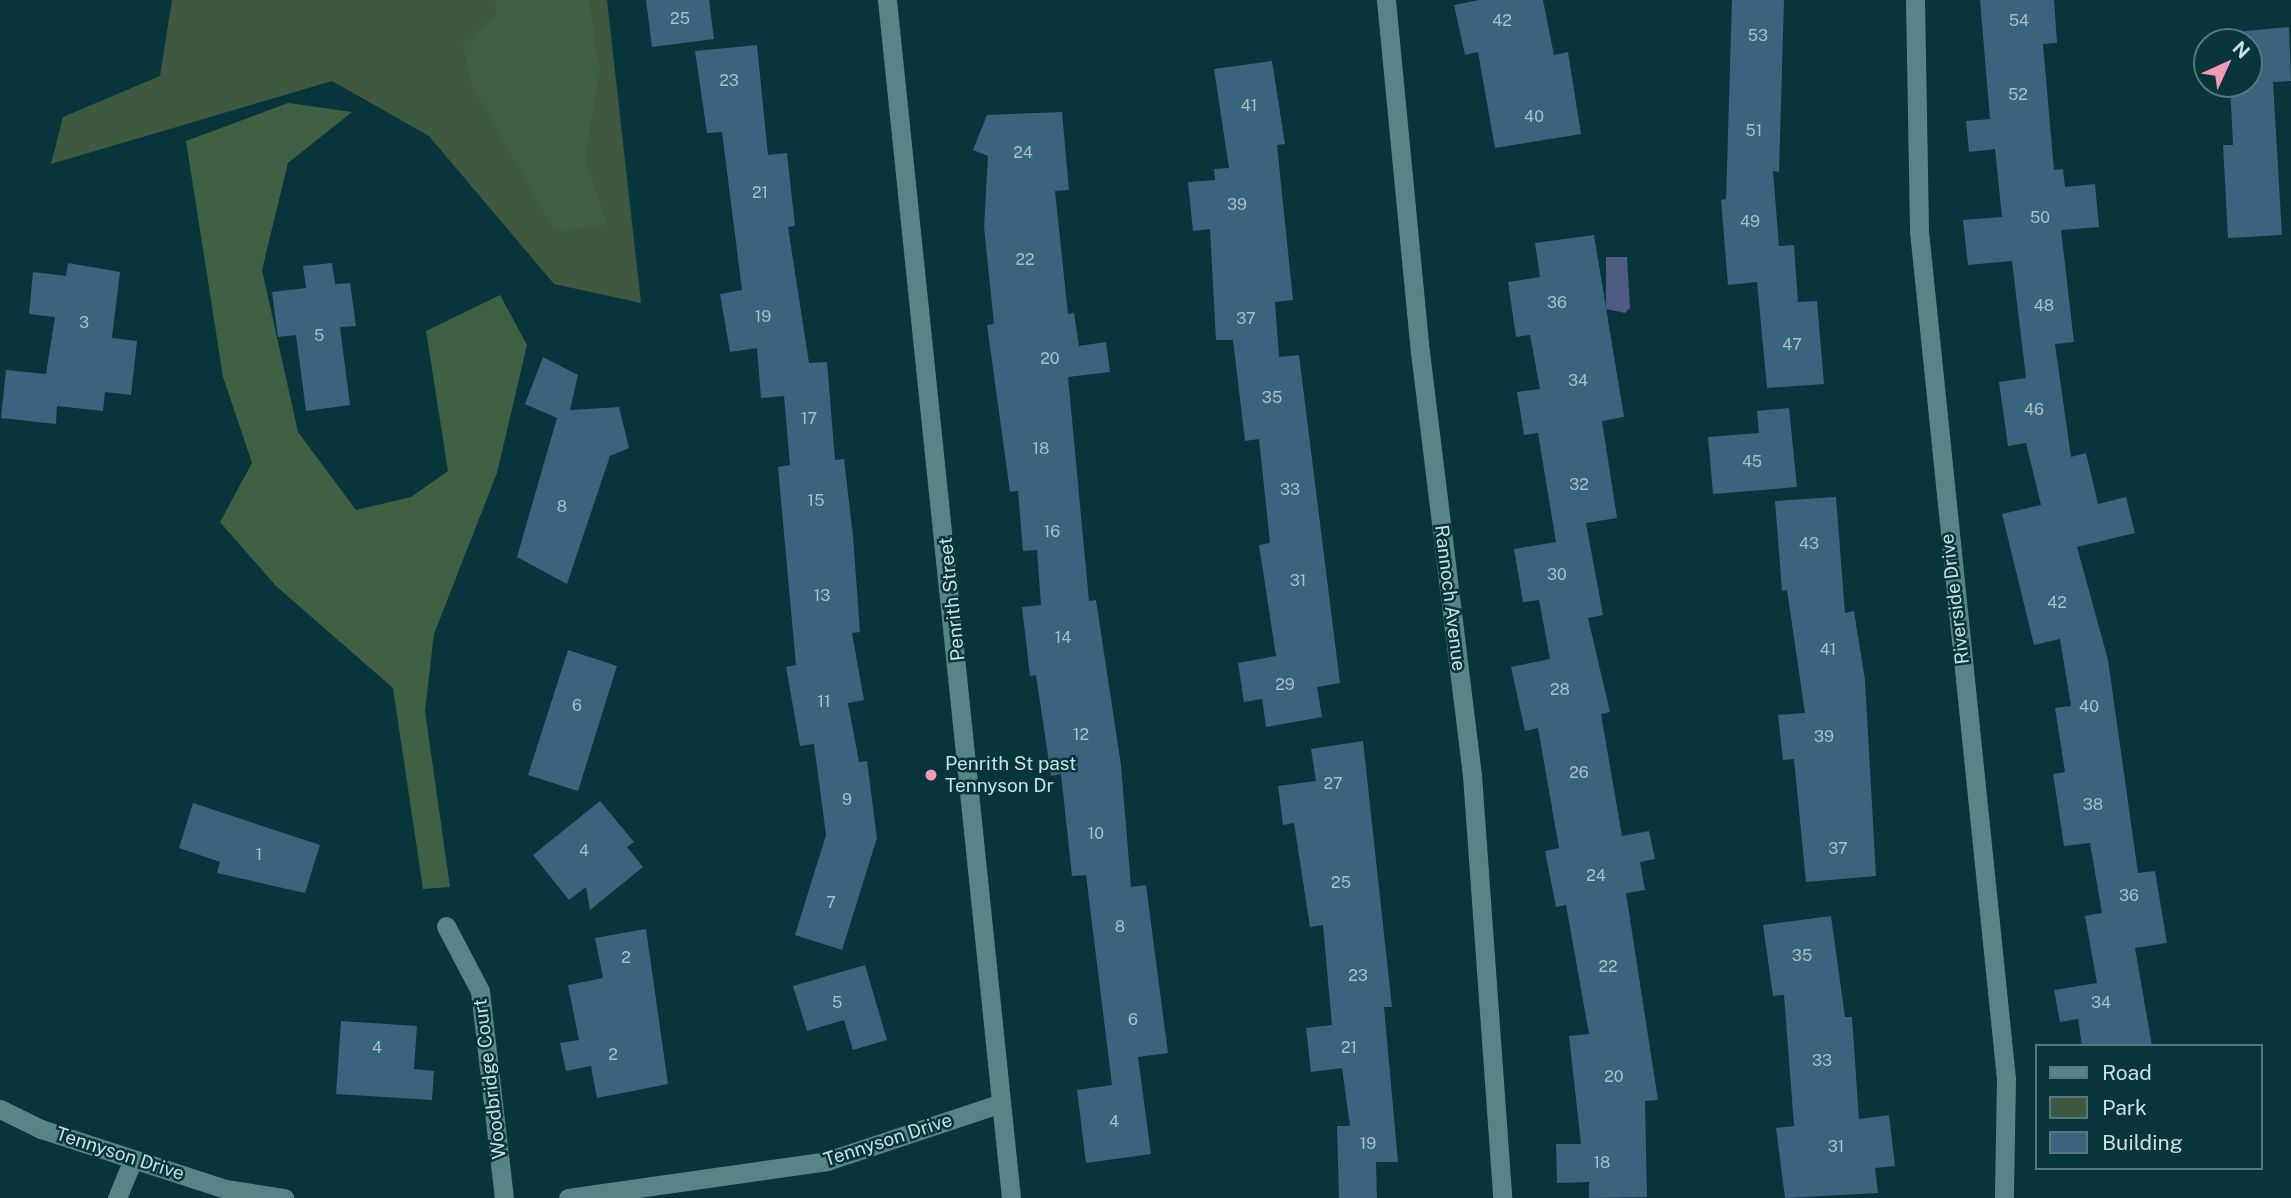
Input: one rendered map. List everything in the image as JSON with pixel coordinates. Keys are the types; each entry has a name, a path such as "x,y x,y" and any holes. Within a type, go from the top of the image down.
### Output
{"street":[{"name":"Penrith Street","path":"887,0 916,239 998,1104 1011,1198"},
{"name":"Rannoch Avenue","path":"1386,0 1420,352 1472,775 1502,1198"},
{"name":"Riverside Drive","path":"1915,0 1919,231 2006,1078 2004,1198"},
{"name":"Woodbridge Court","path":"446,926 480,991 504,1198"},
{"name":"Tennyson Drive","path":"568,1198 827,1161 998,1104"},
{"name":"Tennyson Drive","path":"0,1109 133,1159 226,1189 284,1198"},
{"path":"117,1198 133,1159"}],"green space":[{"path":"172,0 607,0 641,303 554,284 429,136 332,81 51,164 63,117 160,76"},
{"path":"495,0 589,0 600,71 585,159 607,224 555,232 471,84 463,44 497,14"},
{"path":"288,103 352,112 288,163 262,270 298,432 356,510 411,497 448,471 426,331 500,295 527,345 497,473 434,634 425,711 450,887 423,889 393,688 276,586 220,522 252,463 223,377 186,141"}],"water":[{"path":"1606,257 1627,257 1630,308 1625,313 1606,309"}],"building":[{"path":"646,0 709,0 714,39 652,47"},
{"path":"1479,0 1543,0 1554,55 1568,52 1581,134 1495,148 1478,52 1465,55 1454,5"},
{"path":"1732,0 1784,0 1779,172 1773,171 1779,246 1794,245 1798,302 1817,301 1824,384 1767,388 1757,282 1728,285 1721,200 1726,199"},
{"path":"1980,0 2054,0 2057,43 2043,44 2054,170 2063,169 2065,187 2095,184 2099,227 2061,230 2074,342 2055,344 2071,457 2086,453 2098,504 2126,497 2135,533 2077,547 2108,660 2138,873 2155,871 2167,943 2135,948 2152,1044 2082,1044 2078,1019 2060,1022 2054,990 2097,983 2085,916 2102,913 2090,843 2064,846 2053,774 2065,772 2055,708 2071,706 2060,639 2034,645 2002,514 2041,505 2026,443 2008,446 1999,382 2026,378 2012,261 1968,265 1963,220 2002,217 1995,149 1969,152 1966,121 1990,119"},
{"path":"2289,27 2291,81 2273,82 2282,235 2228,238 2223,145 2233,145 2231,98 2263,98 2263,29"},
{"path":"757,45 768,155 787,153 795,226 788,227 809,363 827,362 835,460 844,459 853,536 860,632 852,633 864,700 848,703 859,762 867,761 877,838 842,950 795,935 826,835 814,744 800,746 786,667 796,665 778,467 790,465 784,396 761,398 757,348 730,352 720,294 742,290 722,132 707,133 695,51"},
{"path":"1272,61 1285,144 1277,145 1293,300 1275,302 1279,357 1299,355 1340,683 1317,687 1322,717 1266,727 1262,699 1244,702 1238,663 1276,656 1259,545 1270,543 1259,439 1245,441 1233,340 1216,340 1210,229 1193,231 1188,182 1215,180 1214,169 1229,168 1214,69"},
{"path":"1062,112 1069,190 1055,191 1068,314 1074,313 1079,346 1106,342 1110,372 1068,377 1089,601 1096,600 1121,765 1131,887 1146,885 1168,1053 1138,1057 1151,1154 1086,1163 1077,1090 1112,1085 1086,875 1072,876 1061,774 1051,776 1036,675 1030,676 1022,607 1041,605 1037,550 1023,551 1018,491 1010,492 987,325 994,324 984,227 988,156 973,150 987,115"},
{"path":"1594,235 1624,417 1602,421 1617,518 1586,523 1603,615 1588,618 1610,712 1601,714 1622,836 1649,831 1655,859 1640,862 1645,890 1626,893 1658,1100 1645,1101 1647,1197 1589,1198 1589,1182 1557,1183 1556,1144 1581,1144 1569,1036 1589,1034 1566,905 1556,907 1545,851 1559,848 1538,728 1525,731 1511,667 1550,659 1539,600 1523,602 1514,549 1556,542 1538,433 1524,435 1517,392 1540,389 1530,335 1516,337 1508,282 1540,277 1535,243"},
{"path":"68,263 120,272 112,338 137,341 131,395 105,392 103,411 57,406 56,424 1,418 6,370 46,374 55,317 29,314 33,272 66,276"},
{"path":"332,263 335,284 350,283 356,326 340,327 350,405 306,411 296,335 278,337 272,292 306,288 303,266"},
{"path":"543,357 578,375 570,410 619,407 629,448 610,456 567,584 517,557 557,418 525,404"},
{"path":"1789,408 1797,487 1713,494 1708,437 1759,433 1757,411"},
{"path":"1836,497 1845,613 1854,611 1865,680 1876,876 1806,882 1794,759 1783,760 1778,715 1805,713 1787,590 1782,591 1775,501"},
{"path":"568,650 617,666 578,791 528,775"},
{"path":"1363,741 1392,1007 1384,1007 1398,1162 1376,1162 1377,1198 1339,1198 1337,1126 1350,1126 1342,1068 1311,1072 1306,1028 1332,1025 1323,925 1310,927 1294,823 1283,825 1278,786 1316,781 1311,749"},
{"path":"600,801 634,842 627,847 643,867 590,910 586,887 569,900 533,855"},
{"path":"193,803 320,845 305,893 217,873 220,862 179,848"},
{"path":"1831,916 1845,1017 1852,1017 1859,1119 1889,1115 1895,1166 1875,1168 1878,1193 1785,1198 1776,1128 1794,1126 1784,995 1773,996 1763,925"},
{"path":"646,929 668,1084 597,1098 591,1066 566,1071 560,1043 579,1040 568,985 603,978 595,938"},
{"path":"865,965 887,1040 853,1050 844,1020 807,1031 793,986"},
{"path":"341,1021 417,1026 414,1069 434,1071 432,1100 336,1094"}],"place":[{"name":"Penrith St past Tennyson Dr","path":"931,775"}]}
